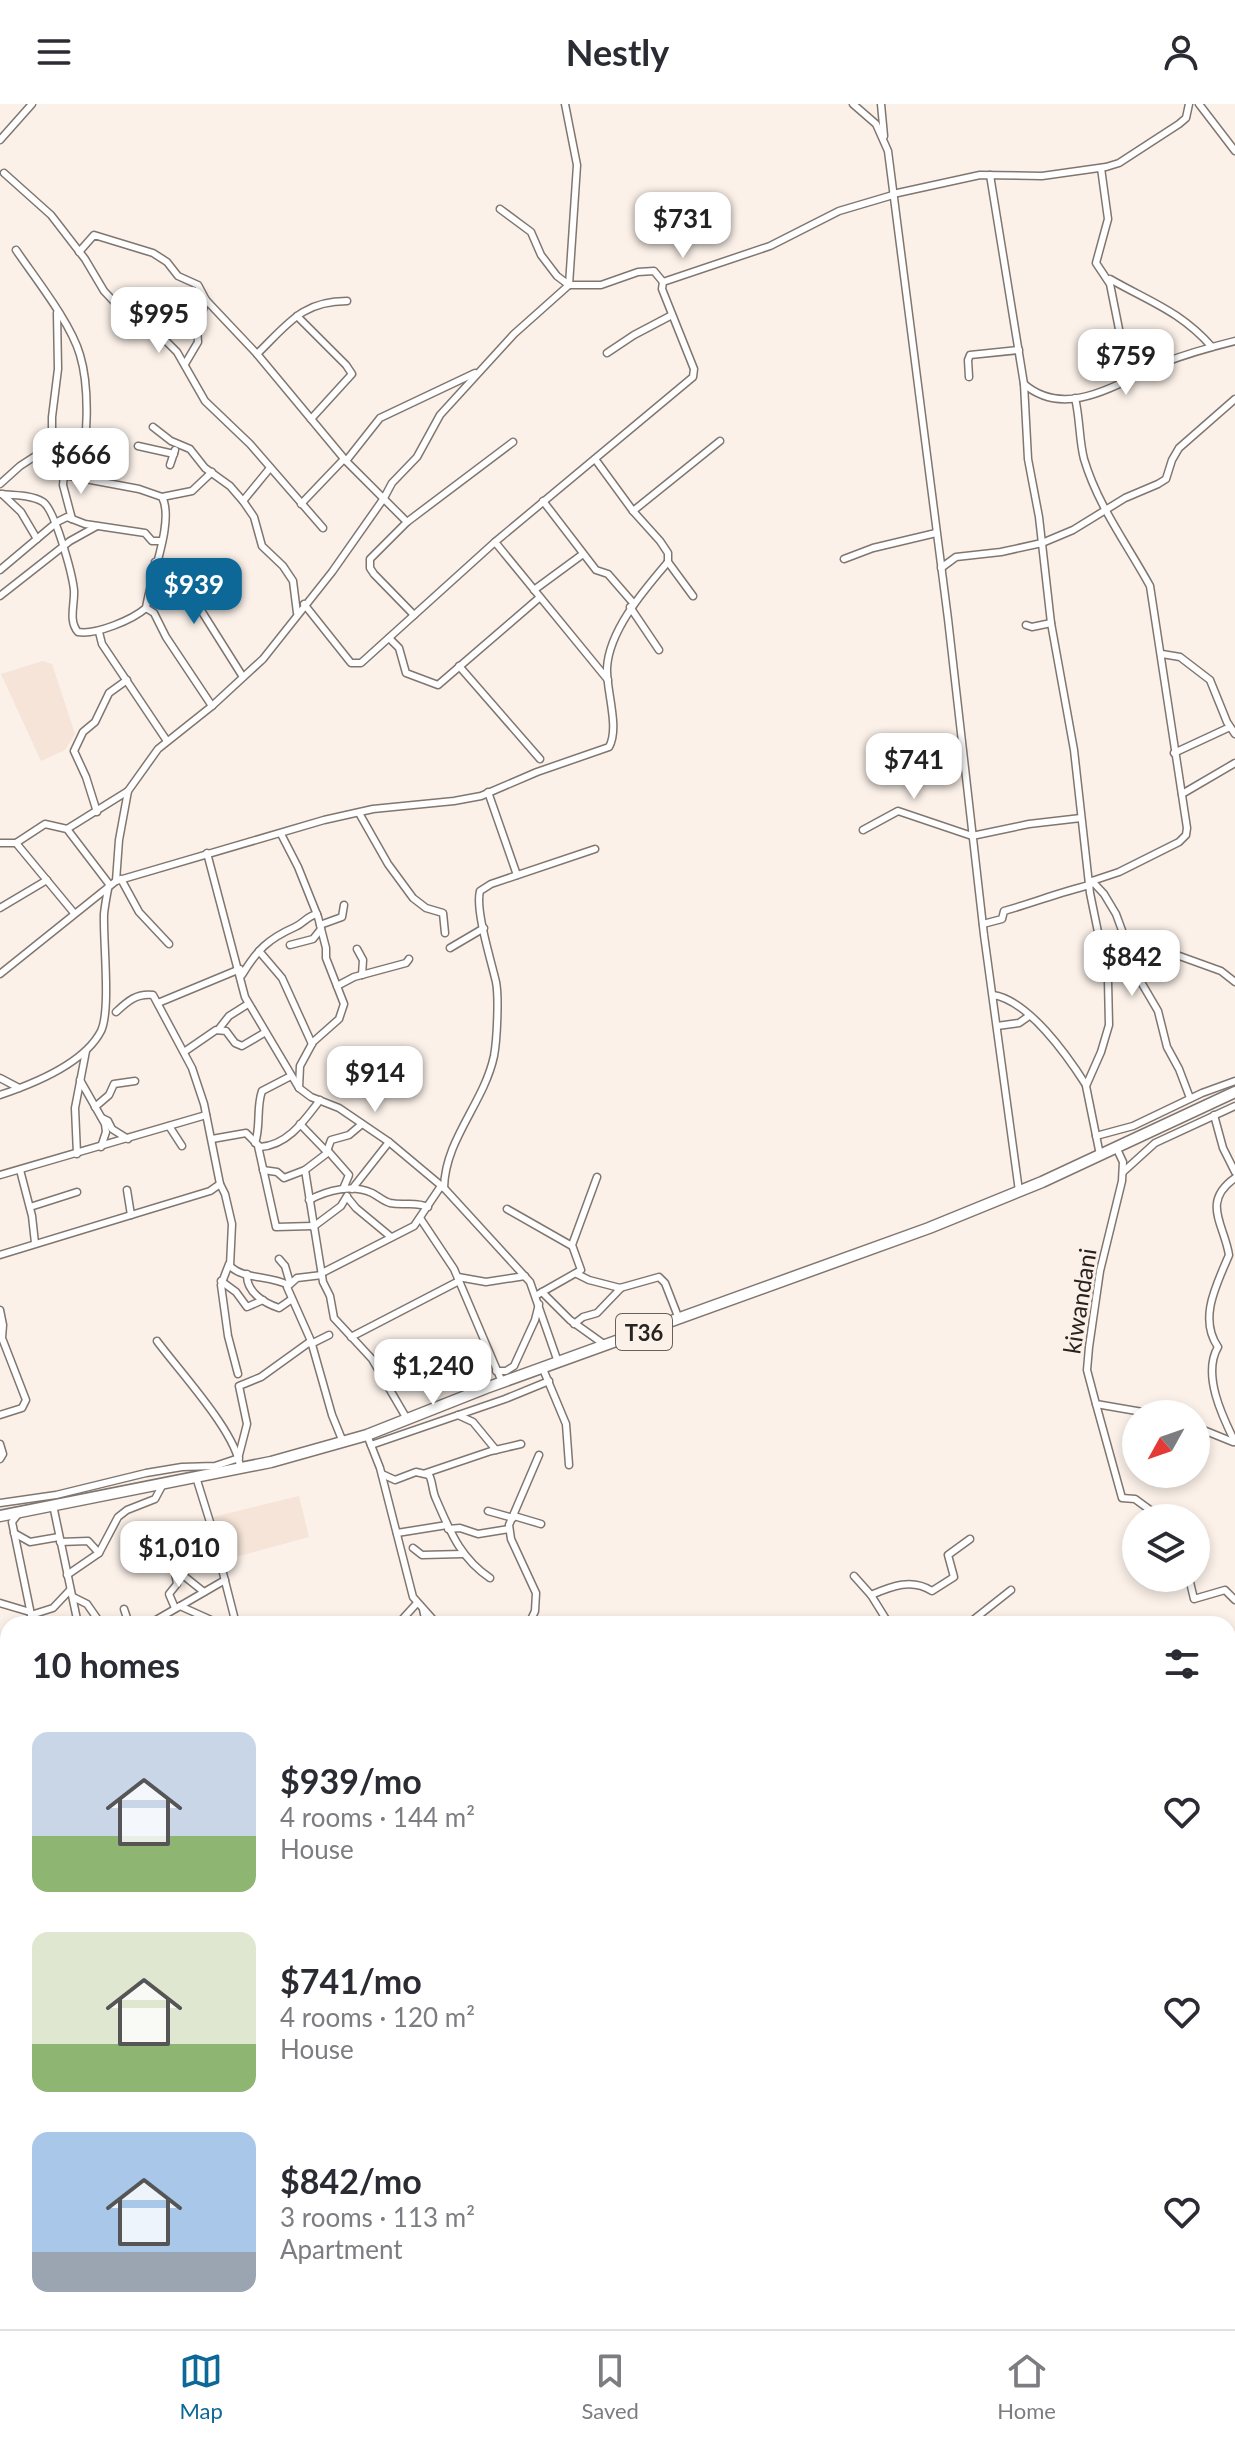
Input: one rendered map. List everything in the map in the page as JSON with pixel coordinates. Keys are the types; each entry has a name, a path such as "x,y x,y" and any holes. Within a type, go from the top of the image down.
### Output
{"highway":[{"name":"T36","path":"0,1516 196,1477 239,1461 369,1440 407,1419 929,1228 1019,1192 1235,1092"}],"street":[{"path":"0,140 32,104"},
{"path":"67,829 128,791 158,749 212,706 263,659 332,572 392,483 417,457 440,415 514,334 569,285 577,165 565,104"},
{"path":"853,104 876,124 885,142"},
{"path":"881,104 1019,1192"},
{"path":"663,282 770,246 839,211 893,195 980,175 1042,176 1119,163 1179,124 1186,118 1189,104"},
{"path":"1199,104 1235,151"},
{"path":"1101,168 1108,219 1096,263 1108,278 1137,296 1170,310 1191,325 1212,347"},
{"path":"4,173 42,205 79,252 104,291 133,322 166,341 182,357 200,395 250,444 323,528"},
{"path":"990,175 1024,384 1028,459 1051,623 1074,750 1090,883 1107,972 1109,1025 1086,1086"},
{"path":"304,604 355,664 361,663 495,542 693,377 694,369 662,289 663,282 654,271 638,272 601,285 569,285 557,276 541,255 531,232 500,209"},
{"path":"79,252 94,235 153,253 171,266 178,276 198,285 206,300 257,354 345,460 407,522"},
{"path":"16,250 80,353 85,381 85,432 79,477"},
{"path":"1108,278 1129,379"},
{"path":"185,364 198,342 197,328 206,300"},
{"path":"257,354 308,308 328,301 347,301"},
{"path":"52,473 52,417 58,369 57,313"},
{"path":"607,353 672,315"},
{"path":"297,316 352,374 311,419"},
{"path":"1024,384 1036,394 1048,398 1096,394 1171,360 1235,341"},
{"path":"969,377 970,355 1019,350"},
{"path":"301,504 345,460 380,418 477,372"},
{"path":"983,924 1002,919 1004,911 1119,872 1183,839 1187,828 1150,586 1106,510 1085,461 1075,398"},
{"path":"941,568 956,557 1001,552 1061,536 1166,479 1179,448 1235,399"},
{"path":"153,427 190,449 243,501 254,517 262,546 283,566 293,581 297,613"},
{"path":"633,511 720,441"},
{"path":"414,615 374,574 369,563 374,553 407,522 513,442"},
{"path":"170,465 177,443"},
{"path":"138,446 174,454"},
{"path":"1,480 40,453 44,456 45,470 52,473 151,492 162,497 192,491 212,472"},
{"path":"595,459 633,511 660,541 668,553 668,562 693,596"},
{"path":"243,501 270,468"},
{"path":"64,475 63,485 72,519"},
{"path":"1,494 43,502 51,511 74,589 74,627 80,633 99,632 113,623 131,619 146,608 167,519 162,497"},
{"path":"1,494 21,512 37,539"},
{"path":"543,501 596,570 608,574 659,650"},
{"path":"0,570 64,518 81,524 145,533 152,541 162,541"},
{"path":"0,596 73,539 98,526"},
{"path":"844,559 865,550 936,533"},
{"path":"495,542 608,680"},
{"path":"534,590 583,554"},
{"path":"155,562 192,596 243,677"},
{"path":"0,974 115,881 324,820 373,809 454,801 488,792 609,747 614,733 608,680 609,655 632,606 668,562"},
{"path":"389,638 399,648 406,673 438,685 539,598"},
{"path":"146,608 154,613 166,637 212,706"},
{"path":"1026,625 1032,627 1051,623"},
{"path":"99,632 102,644 167,741"},
{"path":"1162,654 1180,657 1210,680 1233,730 1174,753"},
{"path":"459,666 540,759"},
{"path":"97,812 74,751 83,732 96,721 108,694 127,680"},
{"path":"1182,794 1235,763"},
{"path":"77,1154 74,1123 82,1058 103,1025 104,913 115,881 128,791"},
{"path":"488,792 517,875"},
{"path":"863,830 898,811 972,836 1029,824 1081,818"},
{"path":"359,813 388,864 413,898 426,908 443,913 445,933"},
{"path":"0,843 16,843 45,824 67,829 169,944"},
{"path":"281,834 317,914 326,958 344,1004 342,1015 312,1044 300,1066 299,1088"},
{"path":"16,843 74,913"},
{"path":"289,1284 297,1278 322,1274 407,1230 443,1187 447,1161 481,1093 494,1057 498,999 478,901 480,891 491,884 595,849"},
{"path":"207,853 248,1004 299,1088 305,1094 339,1108 389,1142 443,1187 539,1293 574,1324 605,1345"},
{"path":"1,906 47,880"},
{"path":"1090,883 1104,894 1116,914 1141,982 1158,1011 1167,1047 1190,1098"},
{"path":"290,945 313,939 320,927 342,917 344,905"},
{"path":"158,1003 240,973 274,936 317,914"},
{"path":"450,948 484,928"},
{"path":"1124,936 1221,971 1235,982"},
{"path":"357,949 363,960 362,975"},
{"path":"259,951 282,978 312,1044"},
{"path":"337,986 362,975 406,963 409,959"},
{"path":"116,1012 132,998 142,994 153,995 184,1052 206,1115 220,1184 231,1213 233,1236 229,1264 221,1281 238,1374"},
{"path":"993,995 1015,1002 1071,1063 1086,1086 1100,1155"},
{"path":"184,1052 218,1030 229,1016 248,1004"},
{"path":"997,1026 1019,1023 1029,1016"},
{"path":"218,1030 226,1031 235,1043 242,1046 264,1033"},
{"path":"0,1095 53,1074 87,1048"},
{"path":"291,1076 262,1091 259,1101 256,1144 276,1227 313,1226 341,1206 347,1197 349,1175 300,1124"},
{"path":"0,1078 19,1088"},
{"path":"80,1080 102,1118 106,1132 101,1147"},
{"path":"95,1107 109,1095 114,1084 135,1081"},
{"path":"1096,1136 1133,1126 1190,1098 1235,1081"},
{"path":"212,1139 246,1133 256,1144 272,1146 285,1141 320,1100"},
{"path":"1123,1172 1155,1143 1235,1106"},
{"path":"0,1175 206,1115"},
{"path":"1214,1115 1223,1148 1235,1172"},
{"path":"102,1118 113,1130 128,1139"},
{"path":"263,1170 277,1172 284,1178 305,1170 328,1152 331,1140 349,1135 362,1124"},
{"path":"169,1126 182,1146"},
{"path":"348,1189 389,1142"},
{"name":"kiwandani","path":"1116,1147 1122,1158 1123,1172 1100,1271 1087,1370 1122,1498 1135,1499 1142,1504"},
{"path":"20,1170 35,1243"},
{"path":"305,1170 322,1274 334,1318 372,1359 407,1419"},
{"path":"572,1246 597,1177"},
{"path":"1235,1178 1221,1189 1217,1197 1218,1223 1229,1251 1212,1294 1210,1328 1218,1347 1213,1355 1213,1380 1235,1443"},
{"path":"0,1255 210,1191 220,1184"},
{"path":"309,1200 330,1191 348,1189 371,1192 389,1203 414,1202 428,1207"},
{"path":"127,1190 131,1215"},
{"path":"30,1207 77,1192"},
{"path":"347,1197 391,1237"},
{"path":"507,1209 572,1246 581,1267 577,1274 539,1293"},
{"path":"420,1218 458,1278 502,1383"},
{"path":"279,1259 285,1266 292,1299 311,1342 343,1442"},
{"path":"229,1264 235,1271 289,1284"},
{"path":"247,1274 248,1285 263,1300 279,1308 292,1299"},
{"path":"577,1274 599,1283 622,1287 659,1277 665,1283 679,1319"},
{"path":"351,1337 458,1278 486,1282 525,1276"},
{"path":"221,1281 233,1289 247,1307 263,1300"},
{"path":"574,1324 583,1317 597,1313 622,1287"},
{"path":"496,1371 506,1371 514,1366 535,1320 539,1293"},
{"path":"539,1304 558,1362"},
{"path":"0,1310 2,1338 26,1400 25,1405 17,1410 0,1415"},
{"path":"239,1461 247,1424 239,1386 261,1377 311,1342 329,1335"},
{"path":"157,1341 228,1435 239,1461"},
{"path":"543,1369 566,1424 569,1465"},
{"path":"423,1616 404,1569 382,1474 369,1440 457,1415 549,1381"},
{"path":"1096,1404 1122,1408"},
{"path":"457,1415 473,1422 496,1450"},
{"path":"1210,1433 1235,1443"},
{"path":"0,1444 3,1454 0,1459"},
{"path":"382,1474 395,1480 521,1444"},
{"path":"533,1616 536,1593 509,1529 539,1455"},
{"path":"0,1502 56,1495 168,1469 239,1461"},
{"path":"426,1473 432,1481 435,1497 448,1527 463,1554 490,1578"},
{"path":"196,1477 234,1616"},
{"path":"67,1575 99,1553 118,1517 155,1499 163,1484"},
{"path":"53,1505 76,1616"},
{"path":"488,1511 541,1524"},
{"path":"19,1513 12,1522 30,1614"},
{"path":"397,1533 448,1527 478,1534 509,1529"},
{"path":"14,1533 30,1542 88,1541 99,1553"},
{"path":"871,1595 899,1585 921,1585 932,1591 937,1590 954,1577 948,1555 970,1539"},
{"path":"147,1548 159,1551 171,1549 181,1540 199,1554 215,1544"},
{"path":"413,1548 422,1555 463,1554"},
{"path":"159,1551 204,1592"},
{"path":"174,1567 177,1584 169,1594 177,1607 204,1616"},
{"path":"854,1576 884,1616"},
{"path":"162,1616 225,1580"},
{"path":"978,1616 1011,1590"},
{"path":"1192,1592 1194,1599 1225,1590 1235,1600"},
{"path":"0,1603 30,1614 53,1608 71,1593"},
{"path":"71,1593 87,1604 95,1616"},
{"path":"408,1616 420,1606"},
{"path":"420,1606 429,1616"},
{"path":"124,1609 126,1616"},
{"path":"0,1759 0,1775"}],"shaded area":[{"path":"42,661 52,664 75,734 65,750 41,761 1,674"},
{"path":"299,1496 309,1537 225,1560 213,1517"}]}
